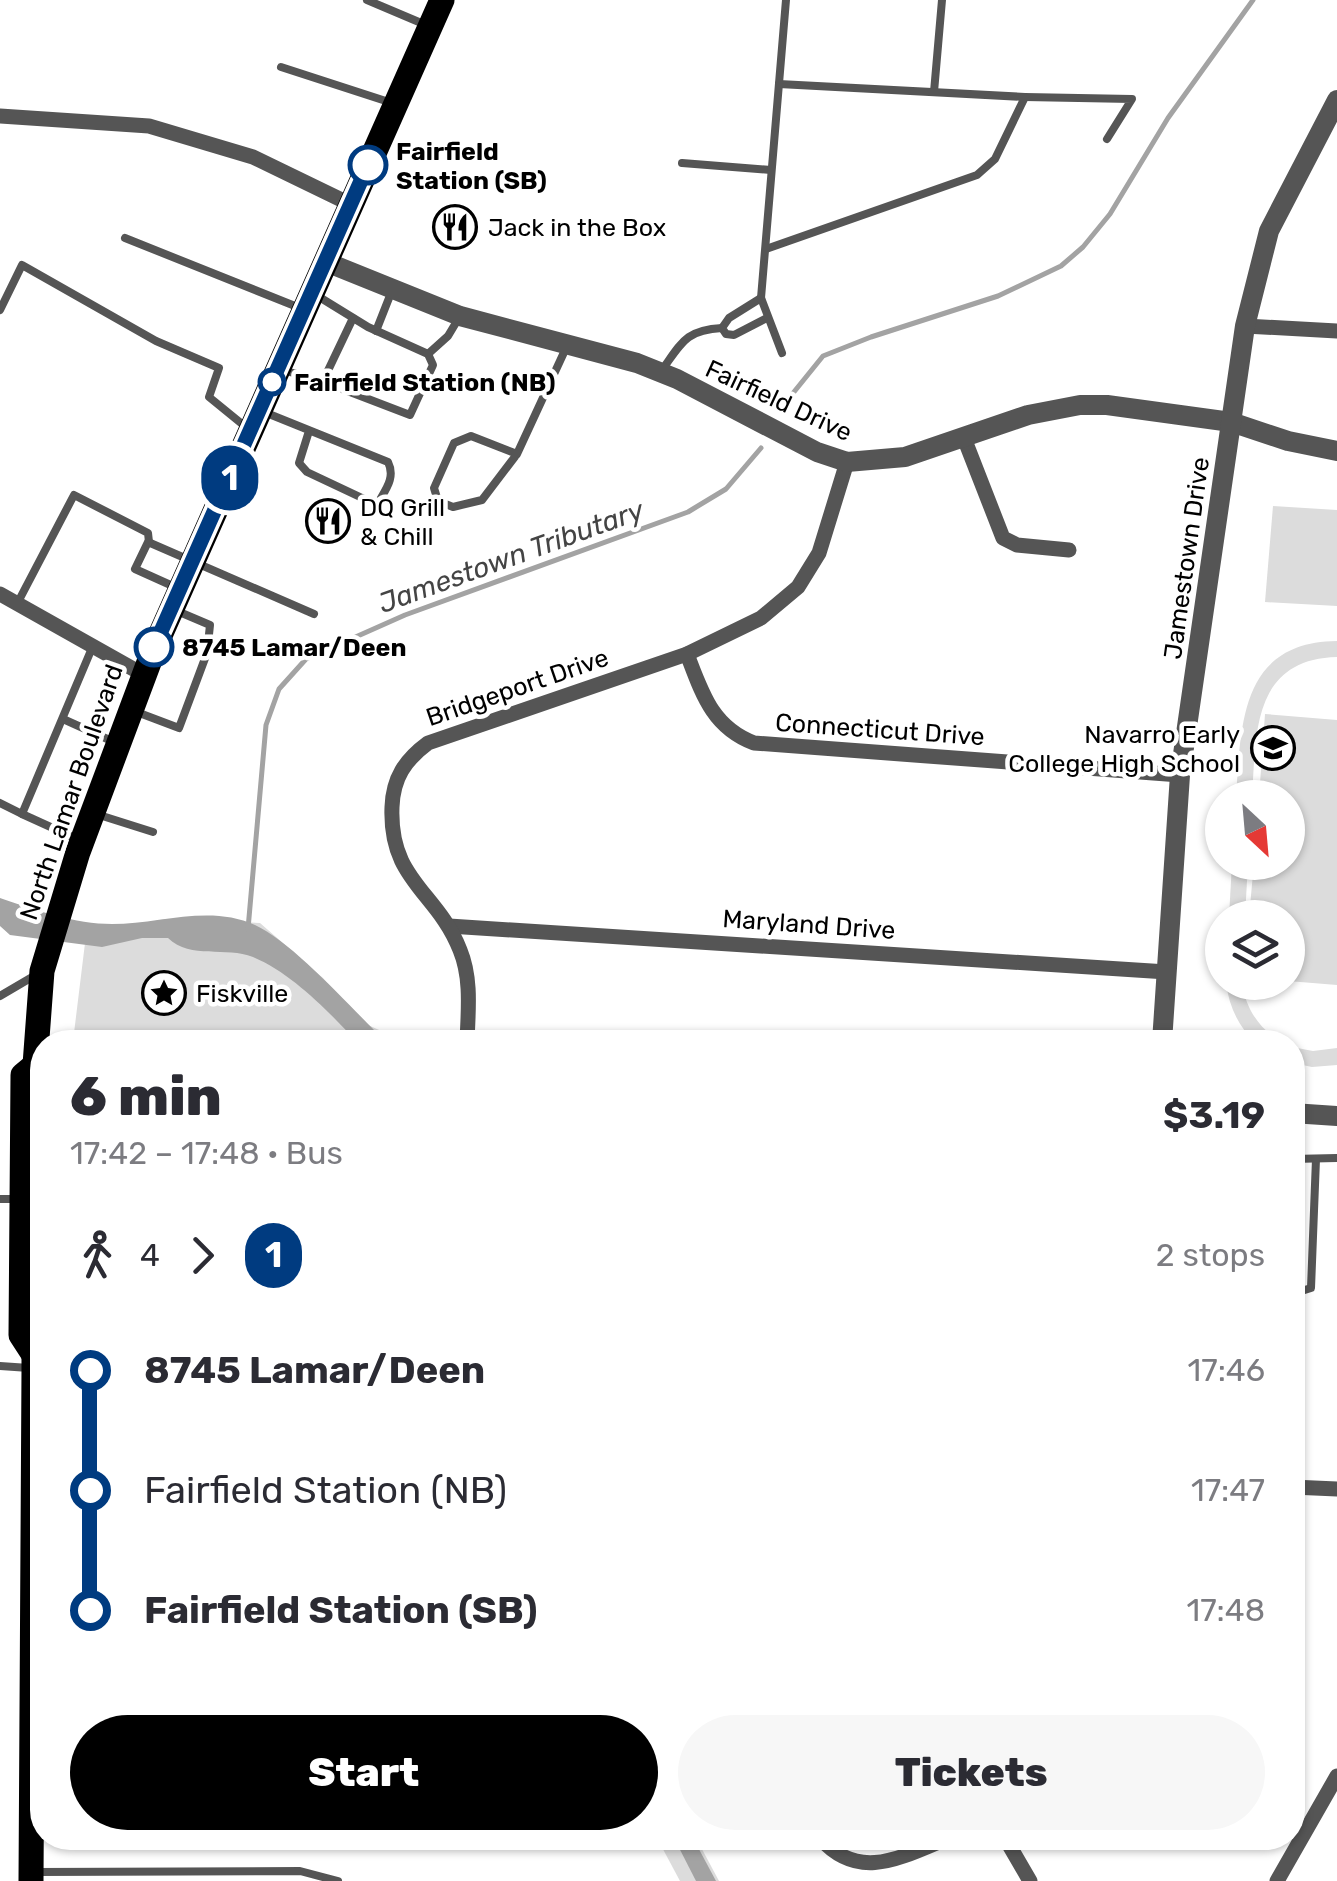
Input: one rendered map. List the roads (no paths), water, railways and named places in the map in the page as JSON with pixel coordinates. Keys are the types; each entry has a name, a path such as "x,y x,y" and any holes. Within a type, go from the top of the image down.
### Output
{"main road":[{"name":"North Lamar Boulevard","path":"40,1030 42,972 79,846 130,710 442,0"},
{"name":"North Lamar Boulevard","path":"30,1068 23,1075 10,1199 21,1335 30,1346"},
{"name":"North Lamar Boulevard","path":"31,1877 32,1850"}],"street":[{"name":"Jamestown Drive","path":"1163,1030 1180,775 1245,326 1269,231 1328,132 1337,100"},
{"path":"0,116 150,126 253,156 350,204"},
{"name":"Fairfield Drive","path":"326,262 460,316 637,363 677,379 817,452 846,462 905,458 1028,414 1080,405 1134,407 1231,422 1288,441 1337,451"},
{"path":"1245,326 1337,331"},
{"path":"964,438 1003,538 1017,545 1069,550"},
{"name":"Bridgeport Drive","path":"466,1030 467,976 462,953 449,926 414,884 395,849 392,803 397,774 428,743 687,654 762,618 798,587 819,553 846,462"},
{"path":"5,600 144,675"},
{"name":"Connecticut Drive","path":"687,654 712,713 732,733 754,744 1180,775"},
{"name":"Maryland Drive","path":"449,926 1167,972"},
{"path":"1305,1114 1337,1116"},
{"path":"1305,1488 1337,1489"},
{"path":"1305,1832 1337,1776"},
{"path":"829,1850 846,1866 863,1870 920,1850"},
{"path":"1012,1850 1030,1881"},
{"path":"1277,1881 1295,1850"}],"lane":[{"path":"367,0 430,27"},
{"path":"782,353 761,298 786,0"},
{"path":"934,92 942,0"},
{"path":"282,67 396,104"},
{"path":"778,84 1132,99 1107,139"},
{"path":"766,250 977,175 995,159 1025,97"},
{"path":"682,163 772,170"},
{"path":"125,238 352,318 428,354 433,365 410,415 278,368"},
{"path":"0,310 22,265 156,341 219,368 209,398 255,421 309,430 388,462 391,480 377,504 307,472 299,464 309,430"},
{"path":"376,330 392,290"},
{"path":"660,374 686,337 700,330 722,328 729,318 761,298"},
{"path":"428,354 448,336 460,316"},
{"path":"323,382 352,318"},
{"path":"722,328 734,336 766,318"},
{"path":"517,454 471,436 454,442 434,488 438,501 453,508 482,500 517,454 568,344"},
{"path":"5,600 74,495 148,533 149,542 134,570 210,625 206,653 179,728 130,710"},
{"path":"149,542 314,614"},
{"path":"22,814 93,646"},
{"path":"63,720 117,744"},
{"path":"0,803 79,846"},
{"path":"92,812 153,832"},
{"path":"0,996 42,972"},
{"path":"1305,1158 1337,1158"},
{"path":"1305,1290 1311,1288 1316,1158"},
{"path":"0,1366 30,1357"},
{"path":"31,1877 300,1871 338,1881"}],"waterway":[{"name":"Jamestown Tributary","path":"781,408 823,356 998,296 1061,266 1083,247 1110,214 1168,118 1253,0"},
{"name":"Jamestown Tributary","path":"248,929 266,725 279,689 306,659 405,615 688,512 726,489 761,448"}],"place":[{"name":"Fairfield Station (SB)","path":"368,165"},
{"name":"Jack in the Box","path":"455,227"},
{"name":"Fairfield Station (NB)","path":"272,382"},
{"name":"DQ Grill & Chill","path":"328,521"},
{"name":"8745 Lamar/Deen","path":"154,647"},
{"name":"Navarro Early College High School","path":"1273,748"},
{"name":"Fiskville","path":"164,993"}]}
